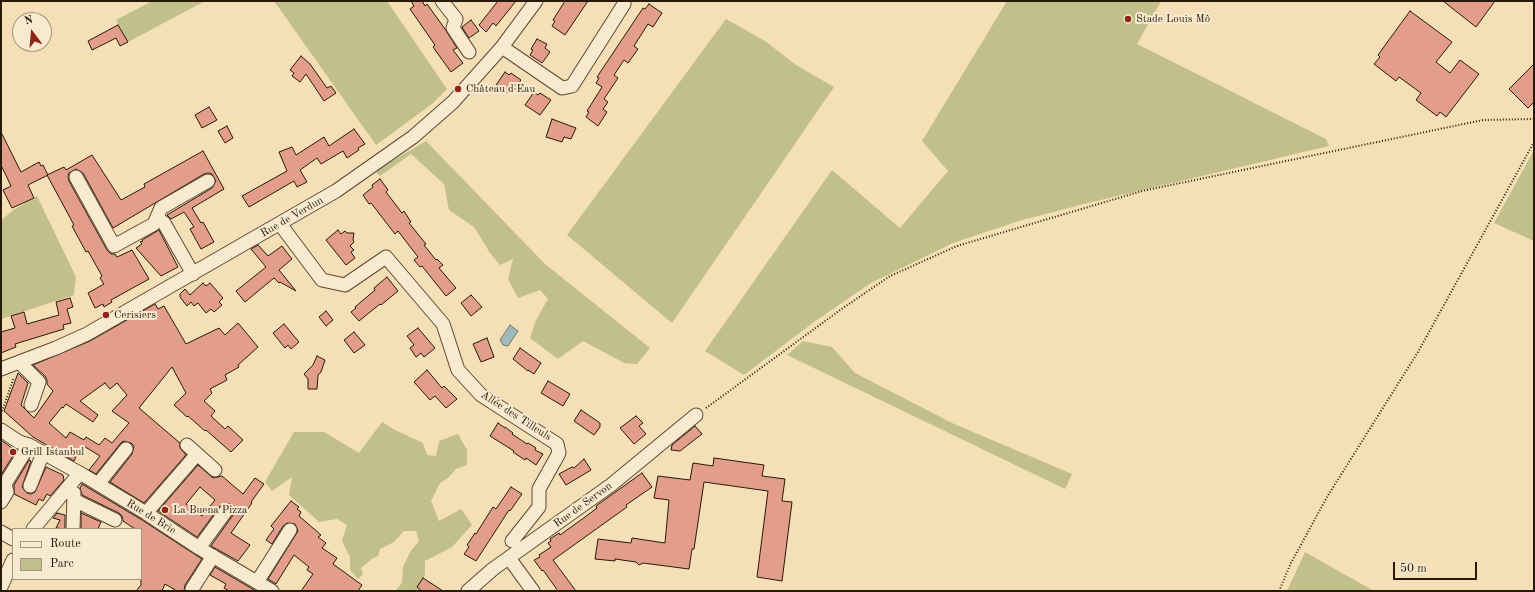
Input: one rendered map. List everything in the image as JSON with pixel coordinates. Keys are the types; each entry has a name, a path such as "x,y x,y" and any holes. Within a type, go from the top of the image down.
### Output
{"street":[{"path":"442,1 456,19 453,28 469,52"},
{"name":"Rue de Verdun","path":"1,369 56,348 87,334 336,191 413,137 453,102 502,47 536,1"},
{"path":"502,47 562,88 572,86 624,4 624,1"},
{"path":"76,177 114,246 154,224 161,208 208,180"},
{"path":"157,218 164,223 193,274"},
{"name":"Allée des Tilleuls","path":"280,224 322,280 346,285 386,257 443,324 458,370 481,395 557,444 559,453 539,488 539,507 512,541"},
{"path":"19,362 39,382 31,405"},
{"name":"Rue de Servon","path":"468,591 493,569 611,485 696,415"},
{"name":"Rue de Brie","path":"1,420 20,435 29,445"},
{"name":"Rue de Brie","path":"1,430 9,437 29,445 80,473 262,587"},
{"path":"187,444 215,470"},
{"path":"1,502 7,492 5,484 29,445"},
{"path":"98,484 126,448"},
{"path":"30,486 43,453"},
{"path":"146,513 197,454"},
{"path":"34,528 80,473"},
{"path":"69,486 74,493 73,528"},
{"path":"74,500 116,520"},
{"path":"199,548 226,511"},
{"path":"262,587 290,530"},
{"path":"1,532 12,538"},
{"path":"192,589 213,556"},
{"path":"509,558 534,591"},
{"path":"1,587 12,562"}],"path":[{"path":"696,415 843,308 890,276 957,246 1142,191 1483,120 1534,119"},
{"path":"1279,591 1291,563 1327,497 1418,352 1534,142"},
{"path":"1,414 19,362"}],"green space":[{"path":"152,1 205,1 128,42 116,20"},
{"path":"274,1 387,1 447,89 432,104 376,145"},
{"path":"1007,1 1161,1 1137,44 1326,139 1329,146 1022,220 953,243 871,283 814,322 744,375 705,351 832,170 900,228 948,171 922,141"},
{"path":"726,19 765,41 796,65 834,87 672,323 567,235"},
{"path":"426,141 545,264 650,348 637,364 624,363 583,341 558,359 530,338 536,320 548,299 540,290 518,298 508,279 513,259 500,265 490,253 474,227 449,210 444,184 411,154 380,176 375,171"},
{"path":"1534,150 1534,241 1494,223"},
{"path":"37,196 76,277 74,295 1,319 1,220 15,209"},
{"path":"803,341 832,347 855,373 952,423 1072,474 1065,489 787,355"},
{"path":"382,422 423,443 427,455 436,456 439,441 458,434 467,450 467,465 456,469 448,478 440,483 431,501 439,521 461,509 472,525 452,547 425,561 425,574 418,591 395,591 402,583 403,567 410,552 419,541 416,531 404,531 394,542 380,549 378,556 373,558 361,568 363,574 358,579 350,570 350,557 342,541 347,525 337,519 319,522 289,495 292,477 272,491 265,482 294,432 324,432 359,453"},
{"path":"1305,552 1374,591 1287,591"}],"water":[{"path":"510,325 518,331 508,346 503,345 500,340"}],"building":[{"path":"411,1 422,1 425,6 427,4 457,48 453,50 463,63 451,72 433,47 435,45 410,9 414,6"},
{"path":"498,1 516,1 496,26 493,23 486,32 479,25"},
{"path":"565,1 588,1 565,35 552,26 555,21 553,20"},
{"path":"1443,1 1495,1 1476,27"},
{"path":"649,4 662,13 653,27 648,24 634,46 638,49 628,63 624,60 614,75 618,78 604,99 608,102 603,109 607,112 598,126 586,117 589,112 587,111 602,87 596,83 599,78 597,77 643,8 645,9"},
{"path":"1410,11 1452,42 1436,62 1450,73 1460,60 1479,74 1446,117 1440,112 1437,116 1416,100 1421,93 1399,77 1396,81 1374,64 1380,57 1378,55"},
{"path":"471,20 479,31 469,38 462,27"},
{"path":"118,25 128,42 120,46 116,38 92,50 88,41"},
{"path":"537,39 547,44 545,48 550,52 542,63 530,55 533,50 531,49"},
{"path":"301,56 310,64 327,88 331,86 336,93 324,101 306,74 300,82 292,76 294,73 290,70"},
{"path":"1534,64 1534,102 1528,108 1509,89"},
{"path":"505,72 509,75 511,73 521,80 514,90 511,88 508,93 496,85"},
{"path":"534,92 538,95 540,93 551,100 540,115 525,105"},
{"path":"209,107 217,120 202,128 195,115"},
{"path":"552,119 576,128 571,139 564,137 562,142 546,137"},
{"path":"227,126 233,138 225,143 218,131"},
{"path":"354,129 365,144 358,148 359,150 347,158 343,151 321,164 317,158 300,170 307,182 297,187 294,181 249,207 242,196 287,171 279,152 292,147 296,155 324,137 329,146"},
{"path":"1,132 21,172 39,162 41,166 43,165 48,175 28,185 34,198 12,208 3,190 11,186 1,165"},
{"path":"203,151 224,189 192,208 201,223 203,222 214,242 201,249 190,229 194,227 184,212 171,219 167,215 212,188 216,181 212,174 204,174 113,228 83,173 76,169 69,173 69,181 107,250 111,254 115,254 117,257 132,250 149,279 111,300 112,302 104,307 103,304 95,308 88,293 104,284 100,278 102,276 88,251 86,252 72,226 74,225 47,175 64,167 66,170 92,155 121,200 145,187 144,184"},
{"path":"380,179 388,190 386,192 402,213 404,211 411,222 409,223 426,244 424,245 436,260 437,259 443,265 439,268 456,288 446,296 422,266 420,267 414,260 418,257 398,231 395,234 363,195"},
{"path":"159,230 178,267 161,276 136,248 142,244 140,242 143,241 142,240"},
{"path":"338,230 341,234 345,231 347,233 354,233 354,242 350,246 354,250 351,252 355,258 346,265 326,240"},
{"path":"258,245 268,256 282,246 292,259 279,270 296,291 280,282 279,283 274,278 245,302 236,291 266,267 251,249"},
{"path":"387,277 398,291 359,321 351,312"},
{"path":"203,283 206,286 210,283 223,298 219,302 222,305 214,312 211,309 206,313 198,303 194,306 191,302 187,306 180,297 180,294 185,289 190,295"},
{"path":"471,295 482,307 471,316 461,303"},
{"path":"70,298 73,307 67,309 71,323 63,325 64,329 15,344 16,347 1,353 1,332 15,328 11,316 24,312 27,324 59,315 56,302"},
{"path":"155,304 158,309 164,306 186,344 219,328 225,335 238,323 258,347 238,365 239,367 225,375 227,380 210,389 212,393 204,401 215,411 211,416 225,429 228,426 243,440 231,452 174,405 186,393 172,367 139,408 180,443 180,448 186,455 144,503 110,482 132,454 134,446 131,443 123,441 96,474 89,470 100,456 82,445 74,461 33,437 4,411 18,373 28,383 21,405 34,418 53,391 47,384 45,376 33,365 90,341","holes":["105,383 110,389 117,383 127,395 112,411 129,423 112,443 105,438 99,445 86,437 84,440 70,432 66,438 49,423 66,404 93,422 98,415 80,401"]},
{"path":"326,311 333,320 326,326 319,317"},
{"path":"284,324 299,342 291,349 288,345 285,348 273,333"},
{"path":"418,328 435,348 424,357 421,353 416,357 410,348 414,345 407,336"},
{"path":"354,332 365,345 354,353 344,340"},
{"path":"487,338 494,357 481,362 473,344"},
{"path":"520,348 541,363 534,374 513,359"},
{"path":"317,356 325,360 321,372 318,375 317,389 308,389 308,379 304,374 313,365"},
{"path":"427,370 442,388 444,386 457,399 446,408 435,396 430,400 414,382"},
{"path":"548,381 570,394 563,406 541,393"},
{"path":"581,410 600,423 600,427 594,435 574,421"},
{"path":"636,416 643,423 639,426 646,434 634,444 620,428"},
{"path":"498,423 527,444 528,443 536,448 535,450 543,454 536,465 526,458 525,460 513,452 514,451 490,436"},
{"path":"695,426 702,434 680,451 671,450 672,445"},
{"path":"1,440 16,451 1,475"},
{"path":"714,458 764,465 762,476 785,479 782,501 792,502 782,581 757,577 768,491 704,482 694,549 692,549 689,569 643,563 639,565 636,562 615,559 615,561 595,559 598,539 631,543 632,538 665,543 669,500 654,498 658,476 690,480 693,463 713,466"},
{"path":"584,459 591,470 566,485 559,474 572,467 574,468"},
{"path":"29,460 31,461 22,487 27,493 31,494 35,492 46,467 63,475 64,480 50,496 47,494 43,501 39,499 36,505 14,494 14,485"},
{"path":"198,465 213,478 222,476 243,494 255,478 264,484 231,533 250,545 238,561 211,546 233,515 233,508 230,504 223,504 220,506 197,537 158,511","holes":["200,487 215,500 202,516 186,504"]},
{"path":"642,473 652,487 626,505 627,507 553,560 576,591 558,591 534,560 540,557 539,555 551,547 548,543 551,541 550,539 559,533 560,535 597,508 596,506"},
{"path":"82,484 142,520 202,559 185,585 184,591 177,591 165,584 162,591 136,591 141,585 142,580 142,528 134,528 123,521 122,516 119,513 82,495 80,488"},
{"path":"511,487 522,494 510,511 509,510 476,561 464,554 469,547 467,545 475,533 476,534 493,507 496,509"},
{"path":"291,501 299,507 297,509 301,512 299,516 321,535 318,537 326,543 322,548 337,558 333,564 362,585 358,591 301,591 313,574 307,570 309,567 294,555 276,584 268,579 298,531 295,524 287,523 283,526 272,544 266,540 274,529 271,526"},
{"path":"57,513 65,515 65,528 56,528 60,520 53,518"},
{"path":"81,513 101,522 98,528 81,528"},
{"path":"215,567 256,591 229,591 224,588 226,584 210,575"},
{"path":"423,578 443,591 422,591 417,587"}],"place":[{"name":"Stade Louis Mô","path":"1128,19"},
{"name":"Château d'Eau","path":"458,89"},
{"name":"Cerisiers","path":"106,315"},
{"name":"Grill Istanbul","path":"13,452"},
{"name":"La Buena Pizza","path":"165,510"}]}
